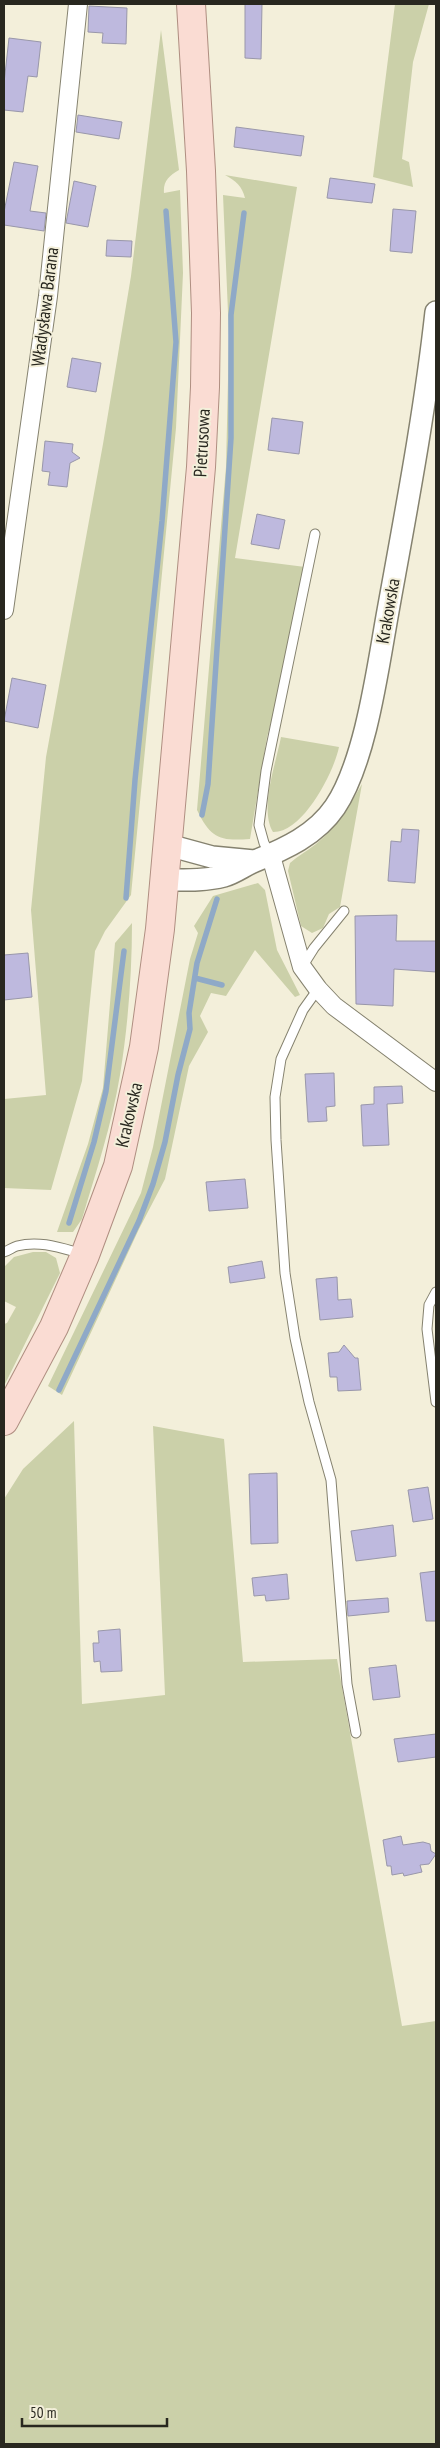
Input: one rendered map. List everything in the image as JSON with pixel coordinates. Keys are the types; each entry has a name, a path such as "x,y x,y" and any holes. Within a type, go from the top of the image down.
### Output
{"main road":[{"name":"Pietrusowa","path":"164,880 201,467 205,387 206,313 201,171 191,4"},
{"name":"Krakowska","path":"4,1421 54,1327 86,1255 118,1166 144,1047 160,929 164,880"}],"street":[{"name":"Władysława Barana","path":"4,610 48,296 78,4"},
{"name":"Krakowska","path":"164,880 218,877 263,859 312,832 334,808 350,781 362,739 385,627 417,452 436,312"},
{"path":"168,845 212,857 263,859 302,967 318,989 334,1006 436,1082"}],"lane":[{"path":"263,859 264,843 260,825 266,771 315,534"},
{"path":"302,967 314,948 344,911"},
{"path":"318,989 302,1010 281,1059 275,1097 276,1140 285,1273 295,1338 318,1437 331,1480 347,1684 356,1733"},
{"path":"4,1253 15,1246 31,1243 48,1244 86,1255"},
{"path":"436,1292 429,1305 427,1329 436,1402"}],"green space":[{"path":"395,4 429,4 413,62 402,159 409,162 413,187 373,177"},
{"path":"161,30 179,170 167,179 164,193 180,190 183,273 176,428 131,895 105,931 95,951 82,1081 51,1190 4,1188 4,1099 46,1095 31,910 46,757 103,444 131,276"},
{"path":"225,175 297,187 235,558 313,568 267,737 250,839 240,840 224,838 212,832 202,820 197,810 226,467 229,336 223,195 245,198 238,184"},
{"path":"281,737 339,747 324,785 306,812 295,823 284,830 273,832 269,822 268,799"},
{"path":"362,784 340,907 329,914 323,928 312,933 301,926 288,871 290,863 330,831"},
{"path":"258,883 265,890 277,950 300,995 295,997 255,950 226,996 211,993 200,1016 208,1032 189,1066 165,1179 139,1229 62,1395 48,1386 141,1193 153,1147 190,959 198,933 194,926 213,896"},
{"path":"132,923 127,1019 123,1056 113,1112 82,1219 73,1232 57,1232 88,1144 103,1088 115,943"},
{"path":"33,1252 46,1252 56,1258 60,1273 4,1386 4,1324 7,1323 16,1307 4,1301 4,1267 14,1257"},
{"path":"74,1421 82,1704 165,1695 153,1426 224,1439 243,1662 337,1659 402,2026 436,2021 436,2444 4,2444 4,1499 23,1469"}],"building":[{"path":"245,4 262,4 261,59 245,58"},
{"path":"89,6 127,8 126,44 102,43 103,33 88,32"},
{"path":"9,38 41,42 37,77 28,76 23,112 4,110 4,83"},
{"path":"78,115 122,122 119,139 76,132"},
{"path":"236,127 304,136 301,156 234,147"},
{"path":"14,162 38,166 30,211 46,213 44,231 4,225 4,212"},
{"path":"330,178 375,184 372,203 327,198"},
{"path":"74,181 96,186 88,227 66,223"},
{"path":"393,209 416,211 412,253 390,251"},
{"path":"107,240 132,241 131,257 106,256"},
{"path":"72,358 101,363 96,392 67,387"},
{"path":"272,418 303,422 299,454 268,450"},
{"path":"45,441 73,444 72,452 80,458 70,463 67,487 48,485 50,472 42,471"},
{"path":"257,514 285,520 279,549 251,544"},
{"path":"12,678 46,685 38,728 4,721"},
{"path":"402,829 419,830 415,883 388,881 391,841 401,842"},
{"path":"397,915 396,941 436,941 436,972 394,969 393,1006 356,1004 355,916"},
{"path":"28,953 32,997 4,1000 4,955"},
{"path":"334,1073 335,1106 326,1107 327,1121 308,1122 305,1074"},
{"path":"402,1086 403,1103 387,1104 389,1145 363,1146 361,1105 374,1104 374,1087"},
{"path":"245,1179 248,1208 209,1211 206,1182"},
{"path":"262,1261 265,1278 230,1283 228,1267"},
{"path":"337,1277 338,1300 351,1299 353,1317 320,1320 316,1279"},
{"path":"344,1345 355,1358 358,1358 361,1390 338,1391 337,1377 330,1377 328,1353 339,1352"},
{"path":"277,1473 278,1543 251,1544 249,1474"},
{"path":"428,1487 433,1519 413,1522 408,1490"},
{"path":"393,1525 396,1556 356,1561 351,1531"},
{"path":"436,1571 436,1621 426,1621 420,1573"},
{"path":"287,1574 289,1599 266,1601 265,1595 254,1596 252,1578"},
{"path":"388,1598 389,1612 348,1616 347,1601"},
{"path":"120,1629 122,1671 101,1672 100,1661 94,1662 93,1643 99,1643 98,1631"},
{"path":"396,1665 400,1697 373,1700 369,1668"},
{"path":"436,1734 436,1757 398,1762 394,1739"},
{"path":"401,1836 403,1845 423,1842 430,1844 431,1851 436,1854 429,1864 420,1865 422,1872 404,1876 403,1873 392,1875 391,1866 387,1866 383,1840"}],"waterway":[{"path":"126,898 135,780 162,521 176,342 166,211"},
{"path":"202,815 208,784 231,438 231,315 244,213"},
{"path":"59,1390 139,1221 153,1184 165,1142 178,1075 190,1029 189,1013 197,963 217,899"},
{"path":"69,1223 94,1142 106,1091 124,951"},
{"path":"195,978 222,985"}]}
